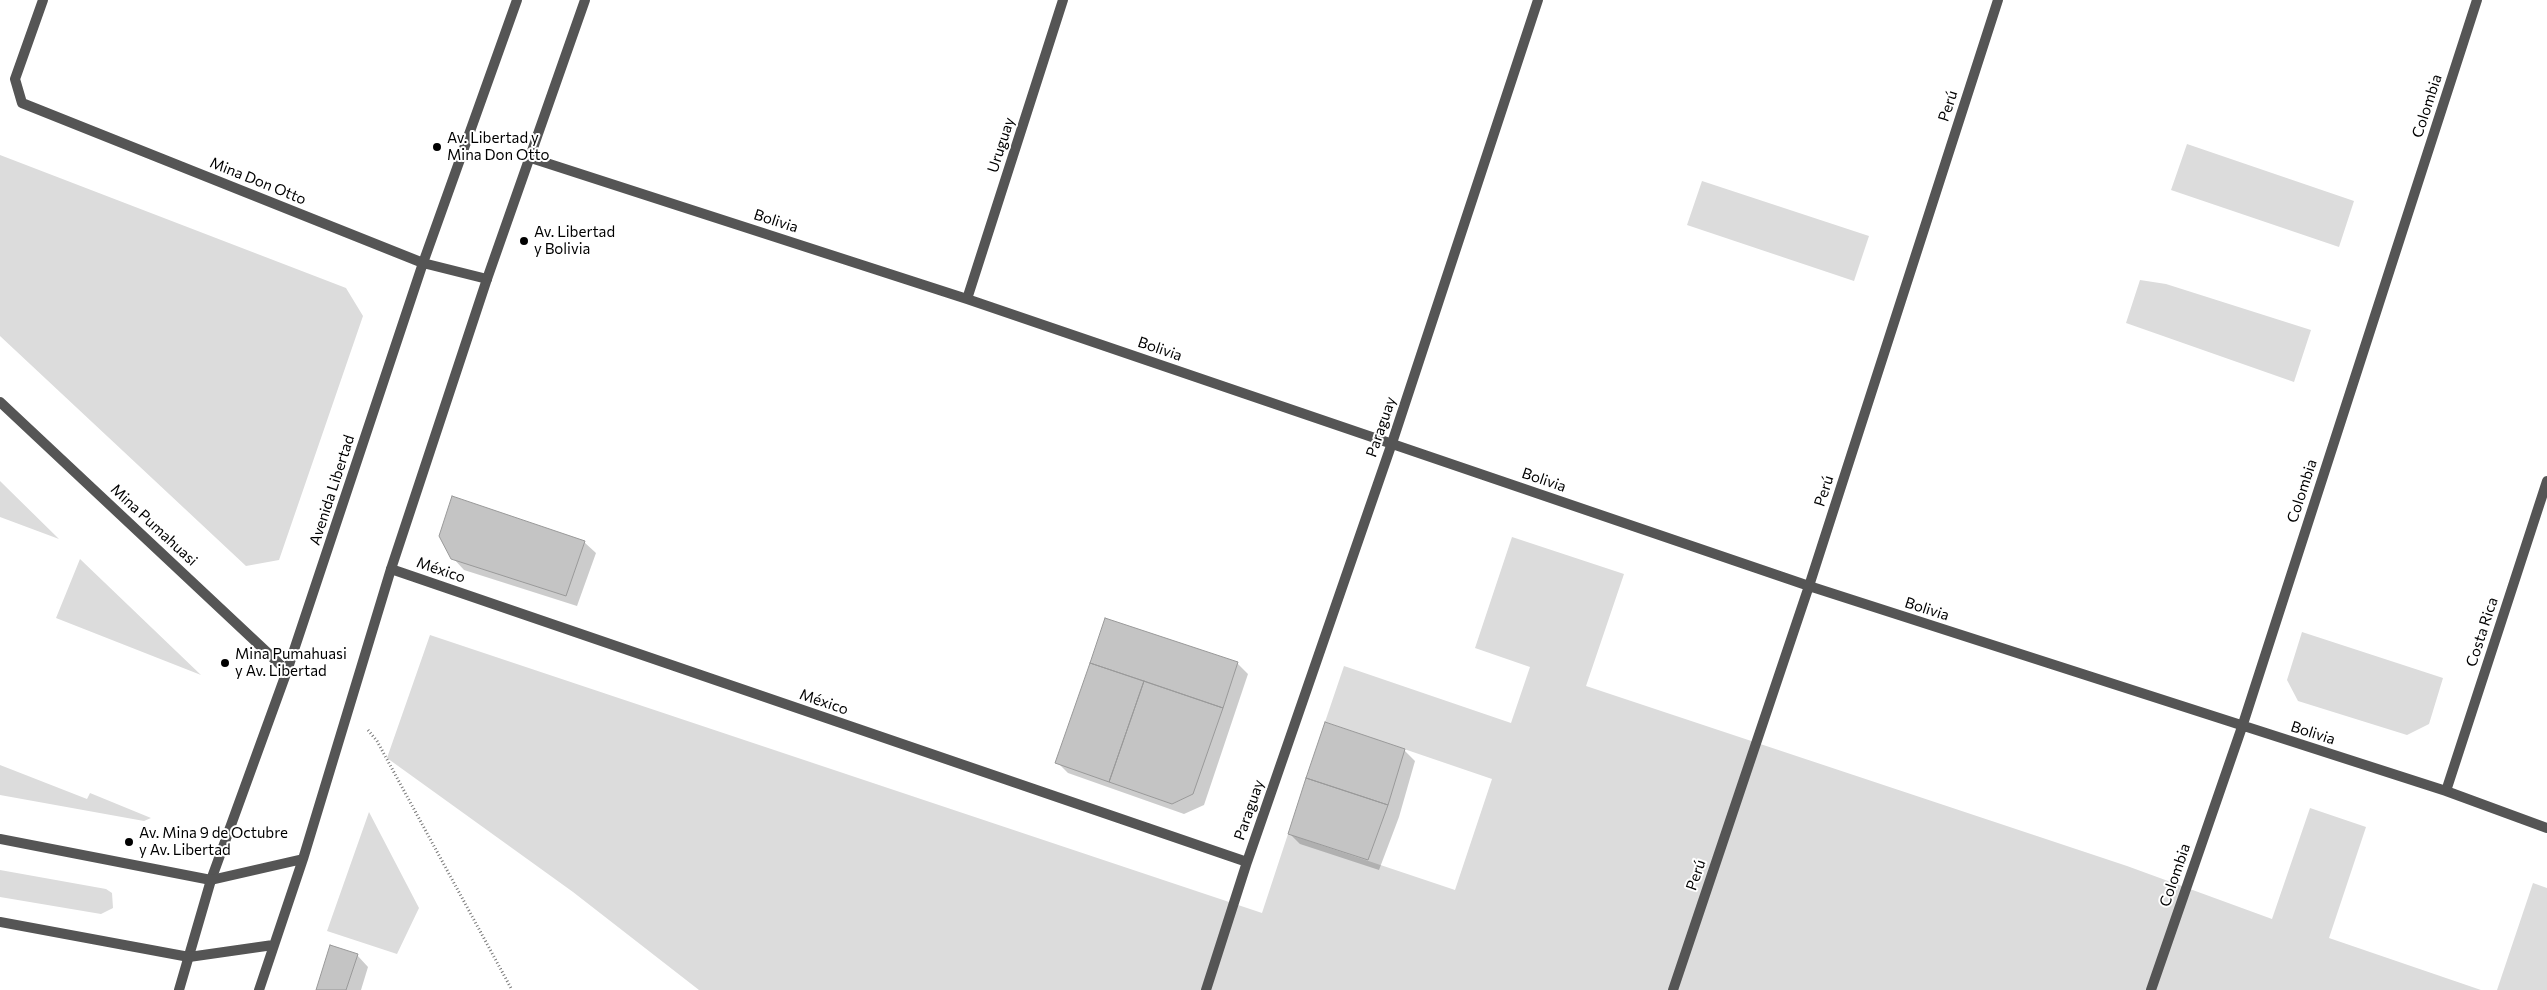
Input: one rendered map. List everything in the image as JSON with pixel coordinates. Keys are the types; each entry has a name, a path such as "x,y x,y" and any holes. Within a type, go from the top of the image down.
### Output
{"street":[{"name":"Mina Don Otto","path":"43,0 15,79 22,103 423,263 487,279"},
{"name":"Avenida Libertad","path":"179,990 211,880 287,671 423,263 517,0"},
{"path":"260,990 350,708 391,569 487,279 585,0"},
{"name":"Uruguay","path":"967,299 1063,0"},
{"name":"Paraguay","path":"1206,990 1247,862 1392,444 1538,0"},
{"name":"Perú","path":"1673,990 1809,586 1998,0"},
{"name":"Colombia","path":"2151,990 2242,727 2476,0"},
{"name":"Bolivia","path":"531,158 967,299 1809,586 2242,727 2446,791 2547,828"},
{"name":"Mina Pumahuasi","path":"0,402 287,671"},
{"name":"Costa Rica","path":"2446,791 2547,482"},
{"name":"México","path":"391,569 1247,862"},
{"path":"0,839 211,880 303,859"},
{"path":"0,922 188,957 274,945"}],"path":[{"path":"350,708 378,741 512,990"}],"shaded area":[{"path":"2187,144 2354,201 2339,247 2171,190"},
{"path":"0,155 346,288 363,316 279,560 246,566 0,336"},
{"path":"1702,181 1869,236 1854,281 1687,225"},
{"path":"2140,280 2166,284 2311,330 2294,382 2126,323"},
{"path":"0,481 59,539 0,517"},
{"path":"1512,537 1624,574 1586,686 2127,866 2272,919 2310,808 2366,827 2329,938 2481,990 699,990 573,892 387,758 430,635 1262,913 1288,834 1455,890 1492,779 1325,722 1344,666 1511,723 1530,667 1475,648"},
{"path":"80,559 201,675 56,618"},
{"path":"2302,632 2443,678 2429,724 2407,735 2298,701 2287,680"},
{"path":"0,765 87,799 90,793 151,818 144,821 0,795"},
{"path":"369,812 419,908 397,954 327,931"},
{"path":"0,870 106,889 112,893 113,908 101,914 0,897"},
{"path":"2533,883 2547,888 2547,990 2497,990"}],"building":[{"path":"452,496 585,541 566,596 451,559 439,536"},
{"path":"1105,618 1238,662 1223,708 1090,663"},
{"path":"1090,663 1144,681 1109,782 1055,763"},
{"path":"1144,681 1223,708 1193,794 1172,804 1109,782"},
{"path":"1325,722 1405,749 1388,805 1306,778"},
{"path":"1306,778 1388,805 1368,860 1288,834"},
{"path":"330,945 358,954 346,990 316,990"}],"place":[{"name":"Av. Libertad y Mina Don Otto","path":"437,147"},
{"name":"Av. Libertad y Bolivia","path":"524,241"},
{"name":"Mina Pumahuasi y Av. Libertad","path":"225,663"},
{"name":"Av. Mina 9 de Octubre y Av. Libertad","path":"129,842"}]}
